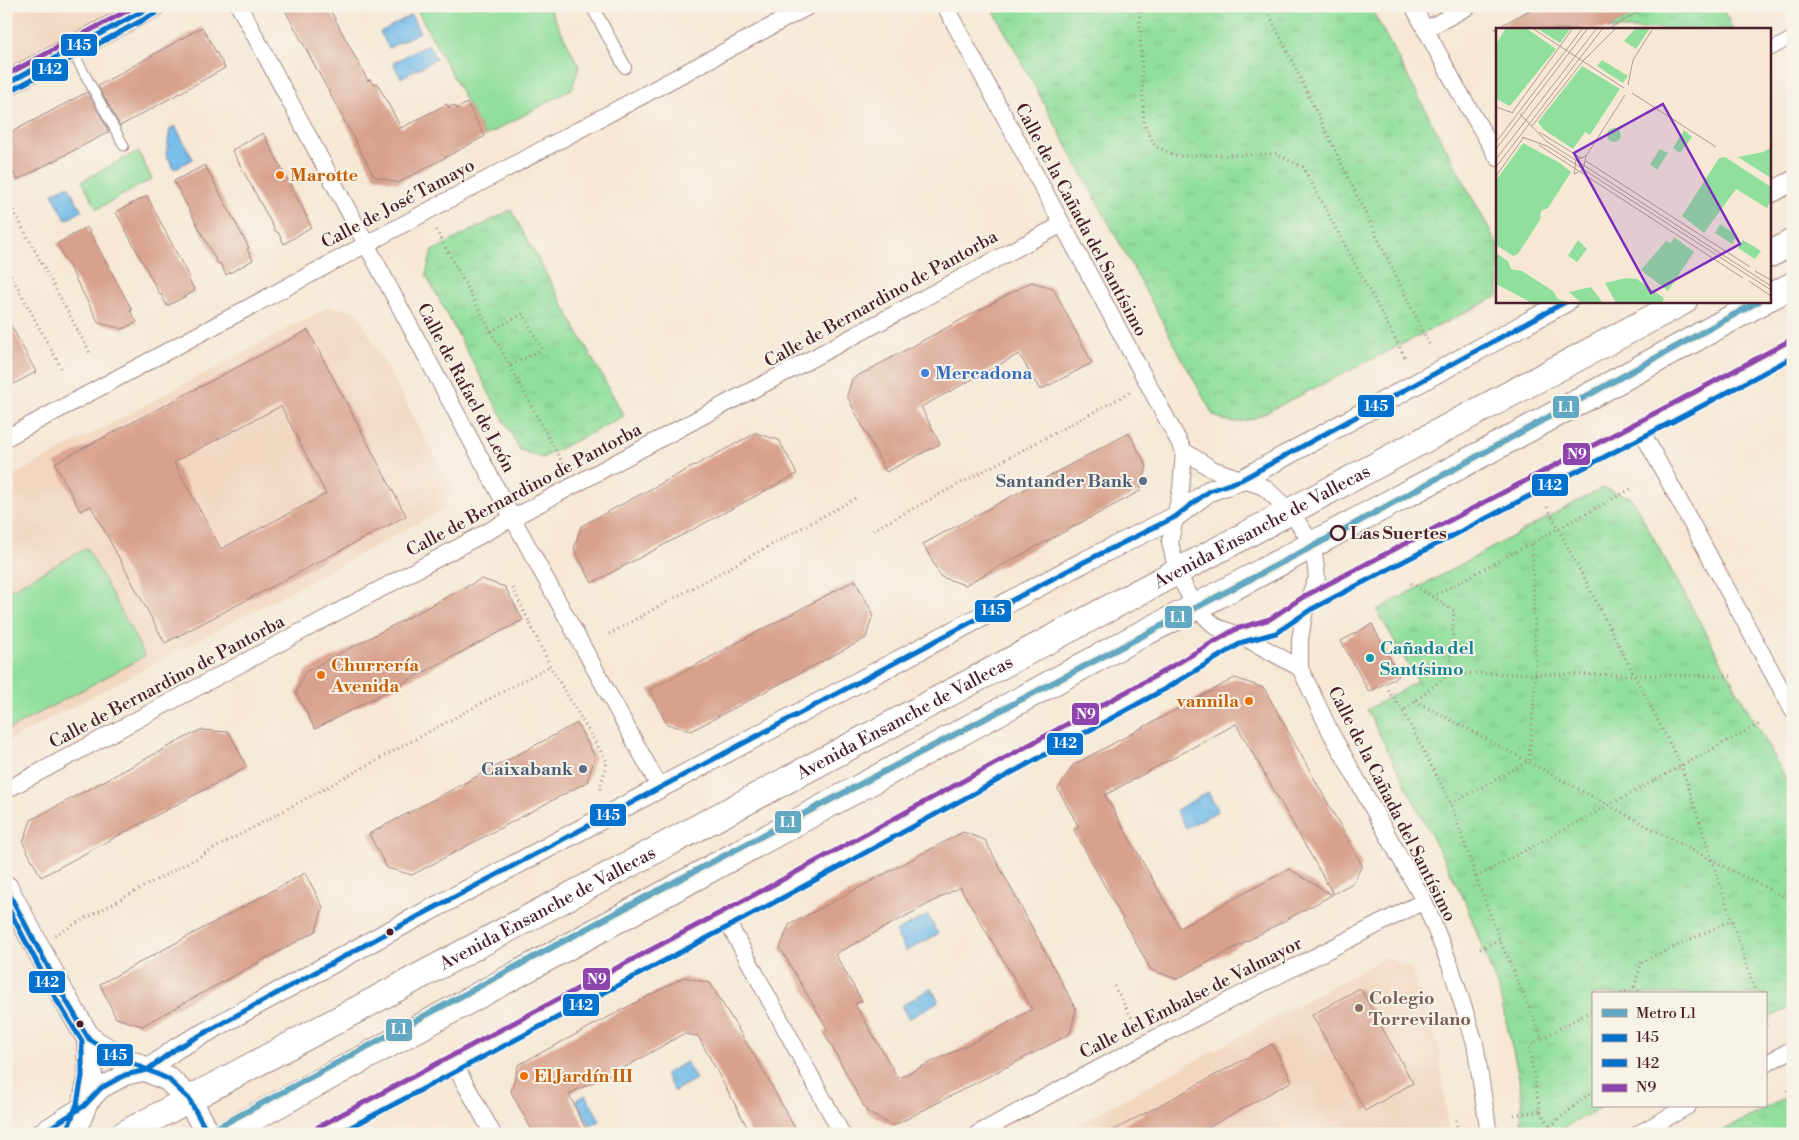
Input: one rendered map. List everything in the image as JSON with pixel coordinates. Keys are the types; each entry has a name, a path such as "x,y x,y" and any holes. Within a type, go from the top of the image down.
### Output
{"main road":[{"path":"6,84 152,6"},
{"path":"1772,253 1793,242"},
{"path":"1772,296 1793,284"},
{"name":"Avenida Ensanche de Vallecas","path":"124,1134 1682,302"},
{"path":"224,1134 1138,636 1196,608 1313,546 1614,384 1760,302"},
{"path":"6,888 63,995 89,1039 118,1057 168,1079 189,1099 208,1134"},
{"path":"76,1134 75,1130 84,1106 90,1077 89,1039"}],"street":[{"name":"Calle de Rafael de León","path":"239,6 513,519 660,788"},
{"path":"592,6 625,67"},
{"name":"Calle de José Tamayo","path":"6,438 810,6"},
{"name":"Calle de la Cañada del Santísimo","path":"945,6 1060,225 1184,451 1212,469 1264,487 1290,511 1313,546 1318,578 1306,604 1300,639 1300,668 1331,733 1424,901 1450,965 1475,1043 1489,1134"},
{"path":"1413,6 1496,154"},
{"path":"1425,30 1469,6"},
{"path":"1772,49 1793,37"},
{"path":"1772,192 1793,181"},
{"name":"Calle de Bernardino de Pantorba","path":"6,790 1060,225"},
{"path":"40,1134 84,1106 101,1088 125,1075 147,1070 177,1048 387,933 1084,562 1175,517 1209,491 1241,480 1565,302"},
{"path":"322,1134 1161,682 1240,635 1273,626 1306,604 1641,430 1793,348"},
{"path":"1641,430 1791,706"},
{"path":"1184,451 1181,489 1170,542 1177,572 1196,608 1216,627 1240,635 1300,668"},
{"name":"Calle del Embalse de Valmayor","path":"977,1134 1146,1043 1424,901"},
{"path":"726,918 842,1134"},
{"path":"1766,1063 1793,1049"},
{"path":"454,1064 493,1134"},
{"path":"1638,1134 1684,1108"}],"lane":[{"path":"71,49 124,146"}],"path":[{"path":"1138,6 1144,123 1155,146 1176,156 1276,154 1303,167 1406,358"},
{"path":"1265,6 1430,346"},
{"path":"6,197 90,353"},
{"path":"436,230 564,466"},
{"path":"6,266 61,368"},
{"path":"491,332 523,314 542,349 510,366"},
{"path":"873,530 1148,384"},
{"path":"1432,597 1631,489"},
{"path":"609,634 856,498"},
{"path":"1547,507 1681,765 1755,992"},
{"path":"1529,761 1536,674 1532,543"},
{"path":"1411,583 1454,611 1450,674"},
{"path":"513,588 550,666 606,762 600,789"},
{"path":"37,945 550,666"},
{"path":"1403,710 1450,674 1733,676"},
{"path":"1388,690 1403,710 1452,804 1476,877 1500,940 1542,1038"},
{"path":"1415,701 1529,761 1713,863 1793,901"},
{"path":"1476,877 1759,724"},
{"path":"1452,804 1529,761"},
{"path":"1624,992 1634,986 1642,962 1732,920"},
{"path":"1480,949 1500,940"},
{"path":"1114,986 1146,1043"},
{"path":"1634,986 1641,992"},
{"path":"1555,1134 1540,1111 1529,1047 1592,1011"},
{"path":"1788,1090 1793,1109"},
{"path":"1550,1126 1592,1092"},
{"path":"1514,1115 1540,1111"},
{"path":"1456,1120 1458,1134"}],"shaded area":[{"path":"6,6 152,6 6,84"},
{"path":"330,306 357,312 452,488 445,509 6,742 6,480"},
{"name":"Colegio Torrevilano","path":"1386,957 1411,968 1439,1048 1448,1129 1443,1134 1060,1134"}],"green space":[{"path":"415,6 548,6 579,66 572,89 485,136"},
{"path":"991,6 1370,6 1496,242 1496,297 1255,418 1234,422 1213,415"},
{"path":"1650,6 1721,6 1732,28 1610,28"},
{"path":"138,151 152,179 97,209 82,181"},
{"path":"511,210 624,416 542,458 520,450 426,275 432,251"},
{"path":"1602,488 1631,497 1793,792 1793,1006 1766,1020 1766,992 1592,992 1592,1108 1600,1108 1552,1134 1540,1134 1521,1123 1522,1101 1519,1077 1499,991 1464,899 1367,710 1417,681 1377,610"},
{"path":"87,548 145,656 6,731 6,592"},
{"path":"1793,1093 1793,1134 1717,1134 1766,1108"}],"water":[{"path":"411,15 420,32 389,48 380,32"},
{"path":"428,44 436,59 401,78 393,63"},
{"path":"175,126 193,159 174,169 166,154 170,129"},
{"path":"68,185 82,211 66,220 52,193"},
{"path":"1208,792 1218,811 1186,828 1176,810"},
{"path":"928,915 938,934 906,951 895,932"},
{"path":"931,988 939,1001 909,1019 901,1006"},
{"path":"686,1062 696,1079 674,1091 665,1074"},
{"path":"586,1095 600,1121 590,1126 576,1100"}],"building":[{"path":"283,6 328,6 368,81 370,79 373,84 377,83 401,128 447,104 449,108 454,105 457,109 467,103 485,136 398,183 374,176"},
{"path":"1537,6 1650,6 1610,28 1497,28"},
{"path":"202,27 225,68 120,126 98,86"},
{"path":"87,92 109,132 17,180 6,159 6,135"},
{"path":"263,133 311,227 284,244 232,150"},
{"path":"205,165 249,248 247,249 253,260 226,275 220,263 218,264 174,181"},
{"path":"147,196 195,291 167,306 116,212"},
{"path":"87,227 137,322 123,329 99,323 57,244"},
{"name":"Mercadona","path":"1031,282 1053,288 1092,363 1040,390 1019,354 921,407 940,444 886,472 847,396 852,379"},
{"path":"6,316 36,372 6,388"},
{"path":"308,330 406,516 165,643 91,506 80,511 55,463","holes":["281,406 326,494 221,549 174,462"]},
{"path":"756,433 779,440 797,474 592,583 574,549 581,526"},
{"path":"1129,433 1147,467 1140,491 965,585 941,577 923,544"},
{"path":"481,579 505,587 523,620 315,729 296,693 305,672"},
{"path":"855,580 873,614 866,638 691,731 667,724 649,690"},
{"name":"Cañada del Santísimo","path":"1372,624 1399,676 1369,692 1341,641"},
{"path":"1235,678 1264,688 1362,865 1354,882 1333,894 1236,724 1105,795 1180,928 1289,869 1332,895 1177,979 1151,970 1074,830 1079,827 1058,789 1073,765"},
{"path":"577,723 595,757 587,782 412,875 387,868 369,834"},
{"path":"200,730 229,732 247,767 41,877 23,843 31,820"},
{"path":"963,832 985,840 1076,1009 1070,1034 893,1126 867,1112 824,1032 828,1030 780,948 789,925","holes":["960,887 1032,1009 980,1039 898,1078 855,1004 862,1001 835,954"]},
{"path":"305,873 323,907 316,931 142,1026 116,1018 100,984"},
{"path":"684,977 710,983 760,1065 798,1134 751,1134 698,1036 683,1034 629,1065 569,1094 588,1134 534,1134 511,1092 518,1065"},
{"path":"1360,988 1413,1083 1365,1111 1312,1015"},
{"path":"1272,1044 1292,1081 1197,1134 1107,1134"}],"metro line":[{"name":"L1","path":"205,1134 640,900 1338,533 1757,302"}],"transit line":[{"name":"N9","path":"6,75 136,6"},
{"name":"145","path":"6,84 152,6"},
{"name":"142","path":"10,91 156,13"},
{"name":"145","path":"40,1134 84,1106 101,1088 125,1075 147,1070 177,1048 387,933 1084,562 1175,517 1209,491 1241,480 1565,302"},
{"name":"N9","path":"318,1127 767,888 1157,675 1236,629 1270,619 1303,597 1789,341"},
{"name":"142","path":"338,1134 775,902 1165,689 1243,642 1276,633 1310,610 1793,357"},
{"name":"145","path":"6,888 63,995 89,1039 118,1057 168,1079 189,1099 208,1134"},
{"name":"142","path":"6,904 56,999 82,1041 82,1076 77,1104 68,1128 68,1134"}],"place":[{"name":"Marotte","path":"280,175"},
{"name":"Mercadona","path":"925,373"},
{"name":"Santander Bank","path":"1143,481"},
{"name":"Las Suertes","path":"1338,533"},
{"name":"Cañada del Santísimo","path":"1370,658"},
{"name":"Churrería Avenida","path":"321,675"},
{"name":"vannila","path":"1249,701"},
{"name":"Caixabank","path":"583,769"},
{"name":"Colegio Torrevilano","path":"1359,1008"},
{"name":"El Jardín III","path":"524,1076"}]}
